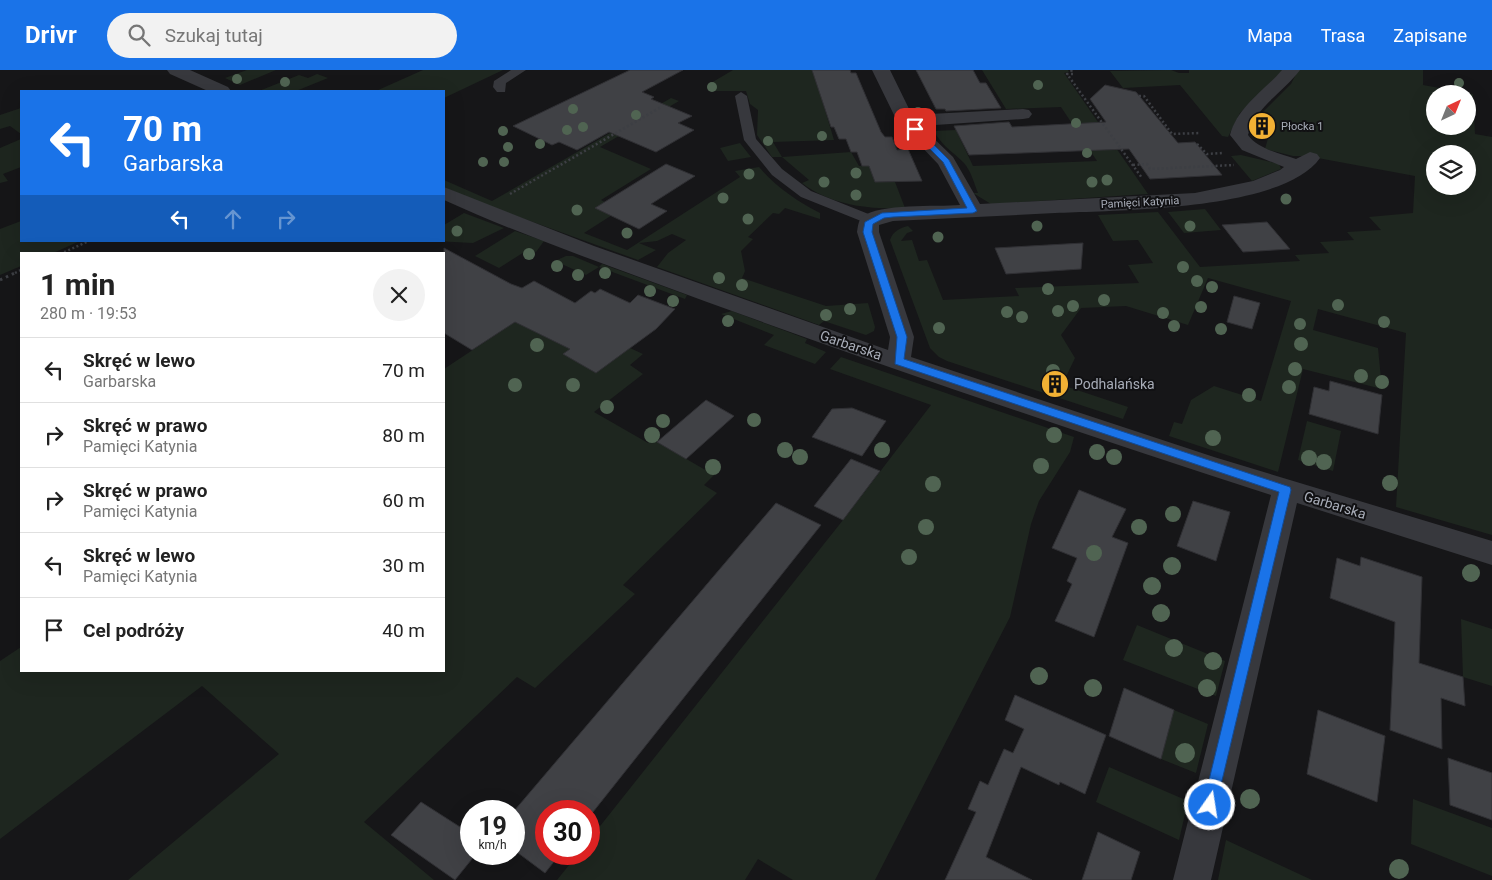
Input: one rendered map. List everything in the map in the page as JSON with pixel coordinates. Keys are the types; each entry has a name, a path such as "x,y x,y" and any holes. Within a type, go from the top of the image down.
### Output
{"street":[{"path":"176,70 220,90"},
{"path":"881,70 906,121 946,161 973,211"},
{"name":"Pamięci Katynia","path":"871,220 893,214 973,211 1210,196 1263,184 1306,162 1253,149 1240,140 1239,135 1248,114 1281,83 1291,70"},
{"path":"906,121 1023,114"},
{"name":"Garbarska","path":"445,193 484,210 806,330 1286,490 1492,553"},
{"path":"871,220 868,232 902,337 898,361"},
{"path":"1192,880 1286,490"}],"lane":[{"path":"501,89 499,87 500,81 520,70"},
{"path":"741,96 750,140 777,172 806,194 871,220"}],"path":[{"path":"1071,70 1073,74 1068,74 1142,179"},
{"path":"1139,96 1144,96 1172,134 1200,133"},
{"path":"484,210 661,107"},
{"path":"1155,119 1161,119"},
{"path":"1197,144 1207,154 1224,153"},
{"path":"1133,165 1147,164 1150,169 1230,165"},
{"path":"64,252 86,242"},
{"path":"0,280 20,270"}],"shaded area":[{"path":"247,70 276,70 240,85 225,78"},
{"path":"423,70 503,70 445,98 445,90 378,90"},
{"path":"733,70 813,70 834,140 773,142 782,157 772,157 757,135 758,110 750,104 746,91 713,91 711,83"},
{"path":"982,70 1068,70 1069,72 1064,73 1148,194 991,204 973,193 978,193 966,166 934,131 956,130 973,166 1097,161 1061,107 1006,109"},
{"path":"1171,70 1179,73 1189,73 1189,70 1283,70 1240,113 1228,137 1222,136 1180,85 1123,88 1110,71"},
{"path":"1298,70 1423,70 1423,85 1426,86 1426,135 1476,134 1492,137 1492,535 1396,507 1406,333 1318,309 1313,330 1378,348 1382,389 1303,369 1278,472 1169,436 1174,422 1182,424 1191,400 1214,386 1261,401 1291,301 1208,278 1188,325 1126,306 1081,308 1061,335 1075,358 1062,385 1128,407 1123,419 947,361 939,357 930,348 890,240 895,232 908,226 913,231 907,233 901,241 912,240 919,261 927,260 943,300 1019,296 1015,288 1139,283 1128,265 1153,263 1138,240 1113,241 1098,215 1158,212 1200,267 1300,261 1295,255 1329,253 1320,242 1354,240 1347,232 1381,230 1369,217 1413,213 1415,176 1307,156 1293,156 1265,149 1272,124 1255,120 1291,84"},
{"path":"317,74 328,78 298,90 262,90 299,75 308,78"},
{"path":"671,98 679,101 600,147 651,169 601,200 620,210 584,233 627,250 740,177 735,171 759,167 787,193 820,213 820,219 785,208 779,214 773,213 748,237 753,239 741,251 745,271 742,278 826,306 868,303 875,327 874,331 866,335 824,321 819,325 657,267 668,253 686,240 672,234 657,241 639,243 656,250 638,260 475,201 445,187 445,180 492,201"},
{"path":"20,108 20,133 10,126 0,129 0,115"},
{"path":"20,139 20,167 3,174 8,181 0,183 0,148"},
{"path":"740,143 751,157 728,161 720,148"},
{"path":"851,152 859,166 869,166 875,182 895,182 905,208 864,207 825,196 802,183 809,180 782,157"},
{"path":"1241,155 1279,164 1281,169 1252,181 1231,156"},
{"path":"1205,209 1221,230 1184,233 1168,212"},
{"path":"464,213 504,228 473,243 445,242 445,224"},
{"path":"20,221 20,242 78,242 55,252 20,252 20,266 0,275 0,229"},
{"path":"515,231 544,241 536,252 529,249 499,268 475,256"},
{"path":"566,256 573,256 599,267 586,275 555,261"},
{"path":"602,264 687,295 685,299 599,267"},
{"path":"732,311 807,339 805,343 826,352 815,364 764,345 774,335 721,314"},
{"path":"515,322 570,349 564,354 596,373 630,348 643,354 630,365 643,374 594,412 648,443 653,440 657,442 714,475 704,485 717,493 623,585 635,594 535,688 517,677 364,822 434,880 128,880 279,754 202,686 0,839 0,661 20,648 20,672 445,672 445,368"},
{"path":"841,357 1074,437 1070,452 1039,501 1031,524 1010,617 875,880 793,880 758,859 745,880 557,880 569,865 600,865 600,826 843,520 931,405 830,369"},
{"path":"1307,421 1341,431 1333,471 1298,460"},
{"path":"1461,619 1492,629 1492,686 1463,677"},
{"path":"1137,625 1225,661 1216,696 1123,660"},
{"path":"1174,710 1208,724 1196,773 1161,759"},
{"path":"1109,767 1188,801 1179,840 1096,802"},
{"path":"1413,799 1492,828 1492,876 1411,844"},
{"path":"1226,840 1312,880 1218,880"}],"building":[{"path":"630,70 683,70 642,92 654,97 651,99 692,116 678,123 694,130 656,152 609,132 577,150 559,142 552,145 513,126"},
{"path":"812,70 850,70 851,73 856,73 881,132 885,137 892,137 897,150 908,149 922,181 875,182 869,166 862,166 857,152 851,152 846,139 839,139 834,127 831,127"},
{"path":"916,70 973,70 980,83 986,83 1001,108 946,111 945,109 936,109"},
{"path":"1105,85 1136,92 1178,143 1195,142 1222,175 1150,179 1129,149 969,155 954,126 1009,122 1012,127 1106,122 1090,99"},
{"path":"666,164 695,176 651,204 667,211 639,229 595,208"},
{"path":"1267,222 1290,249 1243,252 1222,225"},
{"path":"1083,243 1081,269 1006,274 995,248"},
{"path":"444,248 522,288 534,281 575,303 591,291 595,293 600,289 630,303 638,295 675,309 656,329 596,373 563,354 570,349 515,322 472,350 445,334"},
{"path":"1234,296 1260,303 1252,329 1227,322"},
{"path":"1330,381 1382,395 1378,434 1309,414 1314,387 1329,391"},
{"path":"706,400 734,416 686,459 657,442"},
{"path":"852,408 886,421 862,456 812,437 832,409"},
{"path":"851,459 880,471 843,520 814,506"},
{"path":"1079,490 1126,509 1112,537 1128,543 1094,637 1055,621 1072,584 1067,581 1077,558 1052,548"},
{"path":"1193,501 1230,512 1216,561 1177,546"},
{"path":"776,503 821,525 600,803 600,800 535,800 535,865 551,865 545,873 525,858 525,800 523,800"},
{"path":"1361,557 1422,577 1419,663 1463,677 1465,706 1441,698 1442,749 1390,730 1395,622 1330,598 1337,558 1360,566"},
{"path":"1124,688 1174,710 1161,759 1109,736"},
{"path":"1015,695 1106,735 1085,794 1060,782 1059,785 1021,767 986,857 1032,880 945,880 976,812 968,809 980,781 988,785 1004,749 1013,753 1024,729 1005,720"},
{"path":"1318,710 1385,736 1377,802 1307,774"},
{"path":"1448,758 1492,773 1492,820 1450,805"},
{"path":"421,802 460,827 460,865 467,865 455,880 391,835"},
{"path":"1098,832 1140,852 1131,880 1082,880"}],"place":[{"name":"Płocka 1","path":"1262,126"},
{"name":"Podhalańska","path":"1055,384"}],"route":[{"path":"915,129 951,168 973,211 893,214 874,218 869,222 868,232 902,337 898,361 1215,468 1286,490 1210,805"}]}
